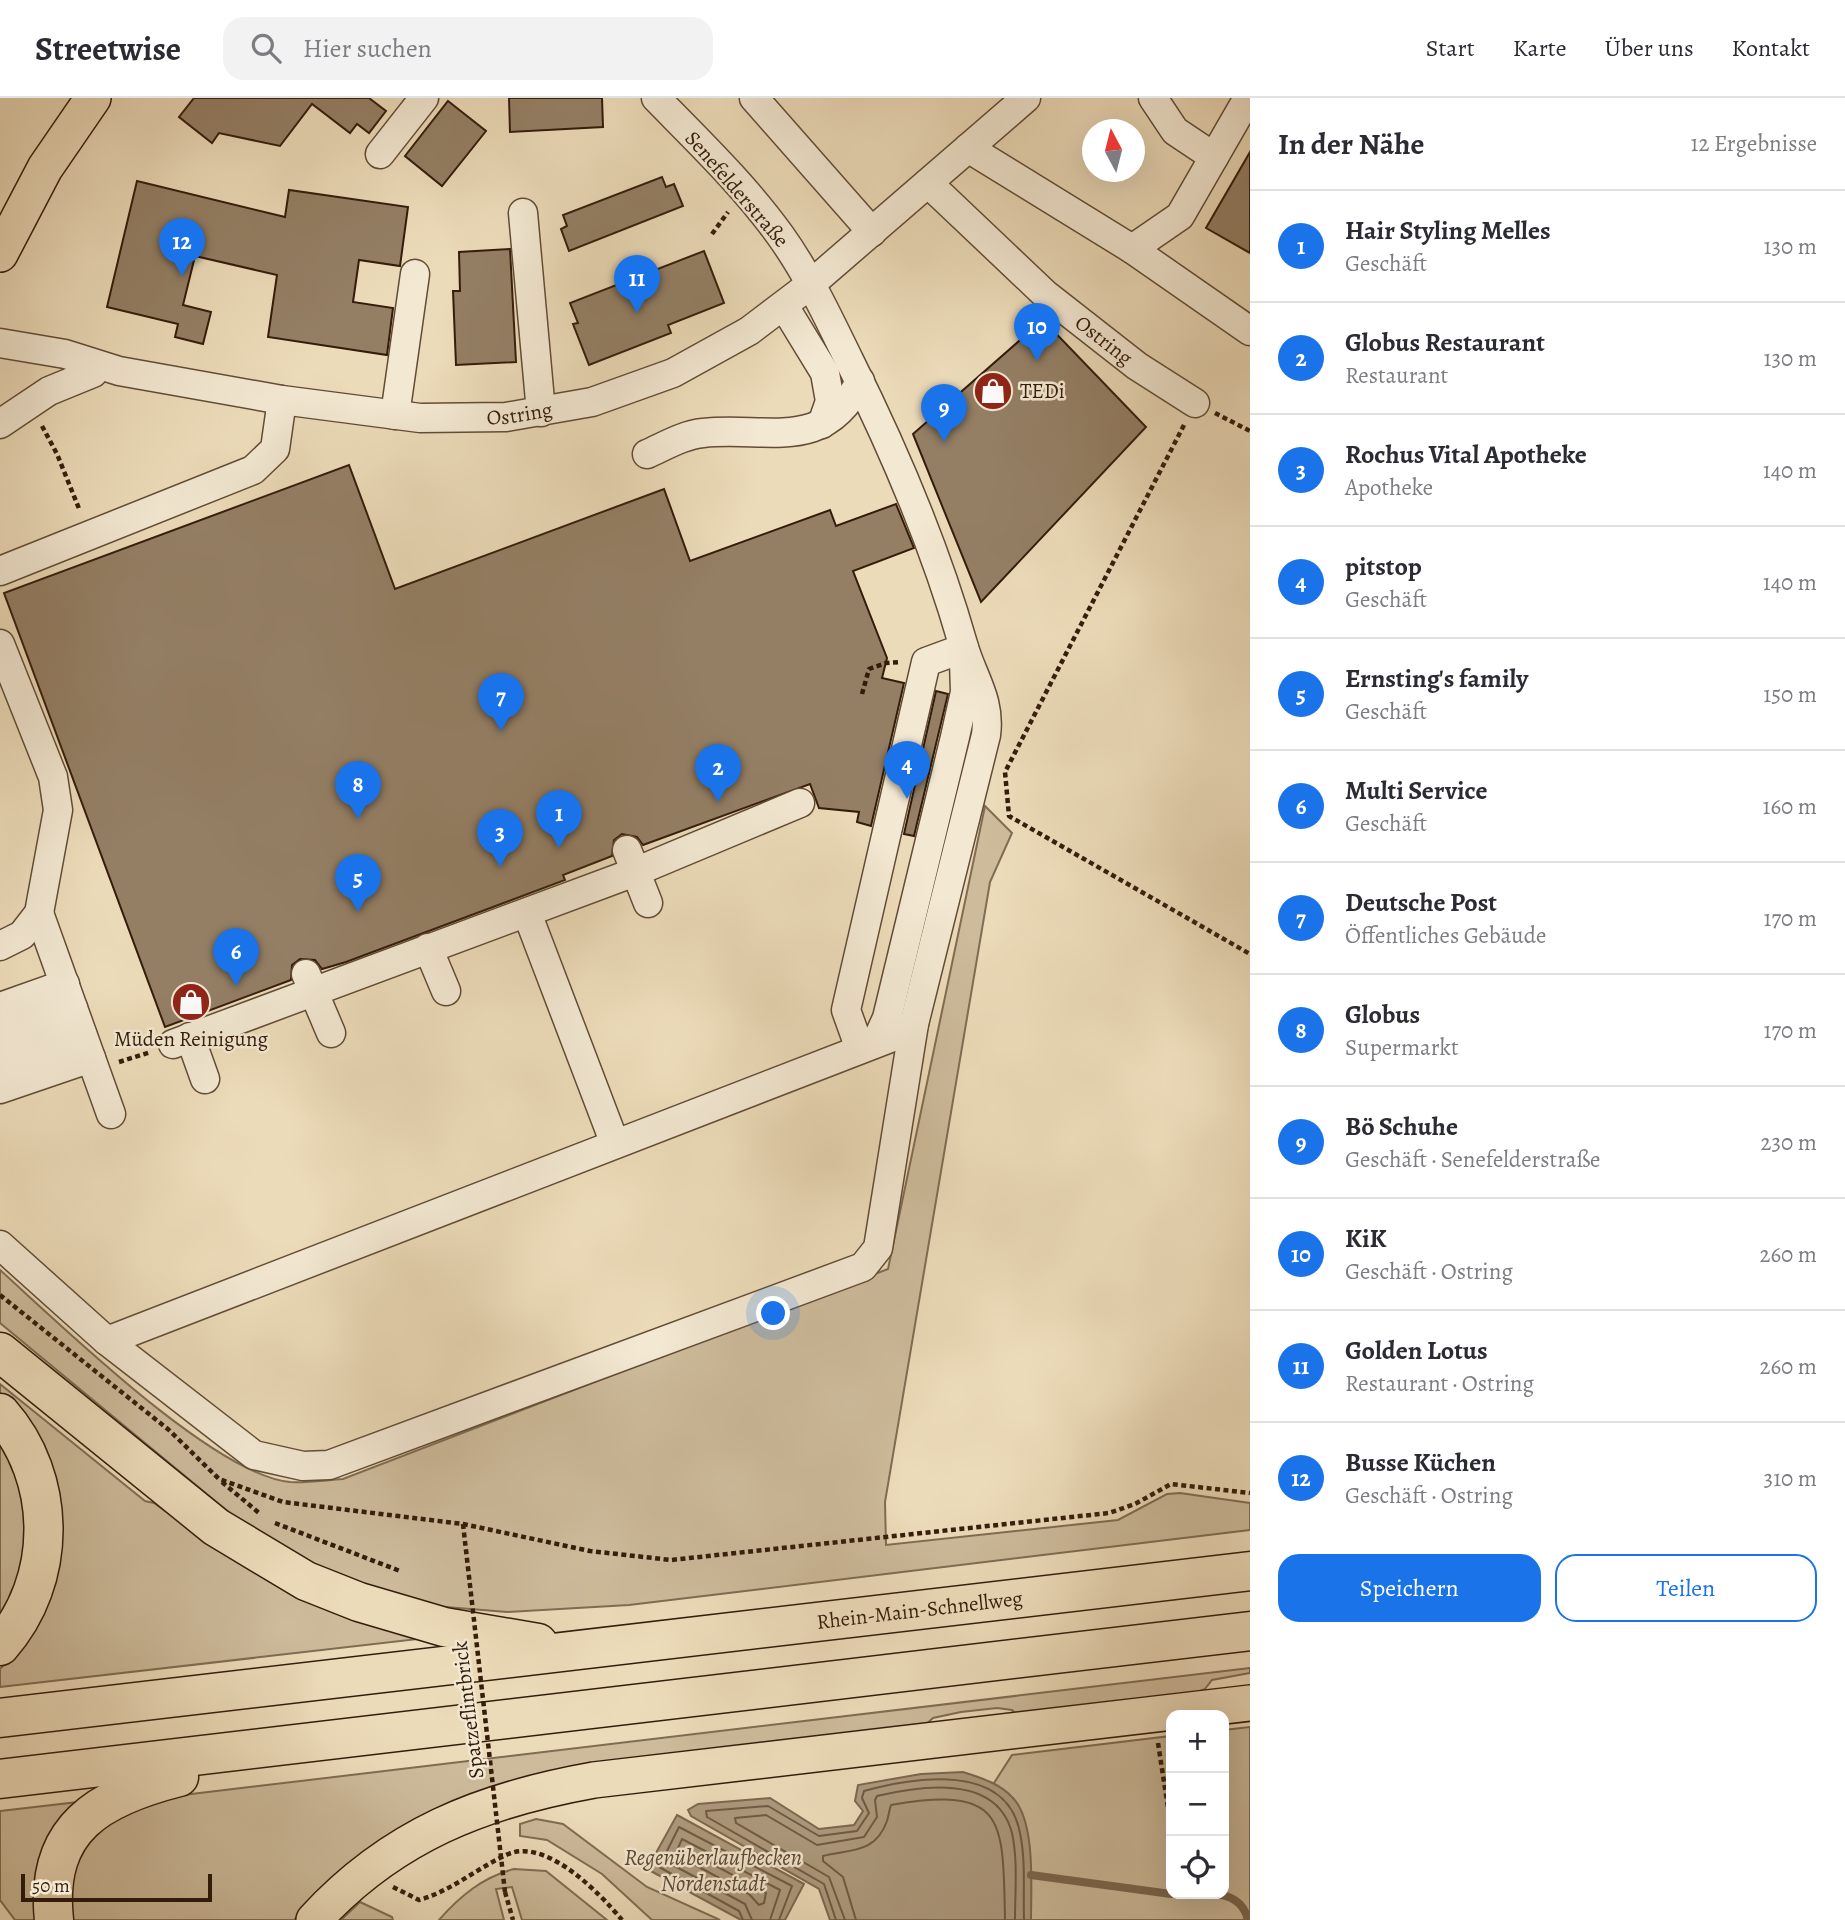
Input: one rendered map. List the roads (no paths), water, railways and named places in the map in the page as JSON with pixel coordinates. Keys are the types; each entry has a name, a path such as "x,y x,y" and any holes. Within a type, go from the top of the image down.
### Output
{"highway":[{"path":"0,1352 216,1527 306,1581 359,1602 444,1627 589,1650"},
{"path":"0,1413 23,1446 35,1472 44,1529 35,1586 23,1613 0,1646"},
{"name":"Rhein-Main-Schnellweg","path":"0,1718 1250,1571"},
{"path":"0,1779 1250,1631"},
{"path":"54,1920 53,1883 65,1845 83,1821 106,1801 143,1786 337,1738"}],"main road":[{"path":"0,254 79,103"},
{"path":"314,1920 372,1866 420,1835 473,1810 560,1786 1250,1703"}],"street":[{"path":"380,154 424,98"},
{"name":"Senefelderstraße","path":"656,98 744,190 780,235 811,284 860,381 927,531 964,648"},
{"path":"754,98 872,232"},
{"name":"Ostring","path":"0,357 38,367 106,372 395,415 463,419 541,412 592,402 673,373 749,331 811,284 1026,98"},
{"path":"1153,98 1175,131 1214,156"},
{"path":"1132,248 1180,216 1248,98"},
{"path":"968,148 1132,248 1250,331"},
{"name":"Ostring","path":"928,183 1045,294 1137,366 1195,403"},
{"path":"523,214 541,412"},
{"path":"395,415 415,274"},
{"path":"784,306 825,373 830,401 822,424"},
{"name":"Ostring","path":"0,343 55,351 106,372"},
{"path":"0,424 49,391 106,372"},
{"path":"647,454 699,433 794,433 822,424 841,410 860,381"},
{"path":"0,571 253,470 275,449 282,400"},
{"path":"0,644 57,792 55,831 39,913 22,935 0,946"},
{"path":"868,1046 846,1010 926,662 964,648"},
{"path":"0,1245 107,1341 254,1455 303,1466 330,1465 863,1267 878,1248 914,1024 989,717 986,701 964,648"},
{"path":"868,1046 887,1018 955,737 965,692 964,648"},
{"path":"205,1079 181,1041 310,982 428,948 527,913 631,861 800,803"},
{"path":"631,861 648,903"},
{"path":"39,913 111,1114"},
{"path":"527,913 615,1144"},
{"path":"428,948 446,992"},
{"path":"310,982 331,1033"},
{"path":"0,1064 30,1030 69,996"},
{"path":"107,1341 898,1035 914,1024"},
{"path":"0,1089 30,1030"},
{"path":"0,1035 30,1030 89,1054"}],"water":[{"path":"963,1772 1001,1788 1020,1808 1029,1838 1031,1920 830,1920 819,1889 691,1816 688,1810 698,1804 770,1798 819,1829 854,1825 863,1811 855,1801 858,1785 921,1774"},
{"name":"Regenüberlaufbecken Nordenstadt","path":"677,1815 804,1884 785,1920 741,1920 647,1869"}],"waterway":[{"path":"1031,1875 1166,1893"},
{"path":"1229,1897 1244,1909 1248,1920"}],"place":[{"name":"Busse Küchen","path":"182,276"},
{"name":"Golden Lotus","path":"637,313"},
{"name":"KiK","path":"1037,361"},
{"name":"TEDi","path":"993,391"},
{"name":"Bö Schuhe","path":"944,442"},
{"name":"Deutsche Post","path":"501,731"},
{"name":"pitstop","path":"907,799"},
{"name":"Globus Restaurant","path":"718,802"},
{"name":"Globus","path":"358,819"},
{"name":"Hair Styling Melles","path":"559,848"},
{"name":"Rochus Vital Apotheke","path":"500,867"},
{"name":"Ernsting's family","path":"358,912"},
{"name":"Multi Service","path":"236,986"},
{"name":"Müden Reinigung","path":"191,1002"}]}
